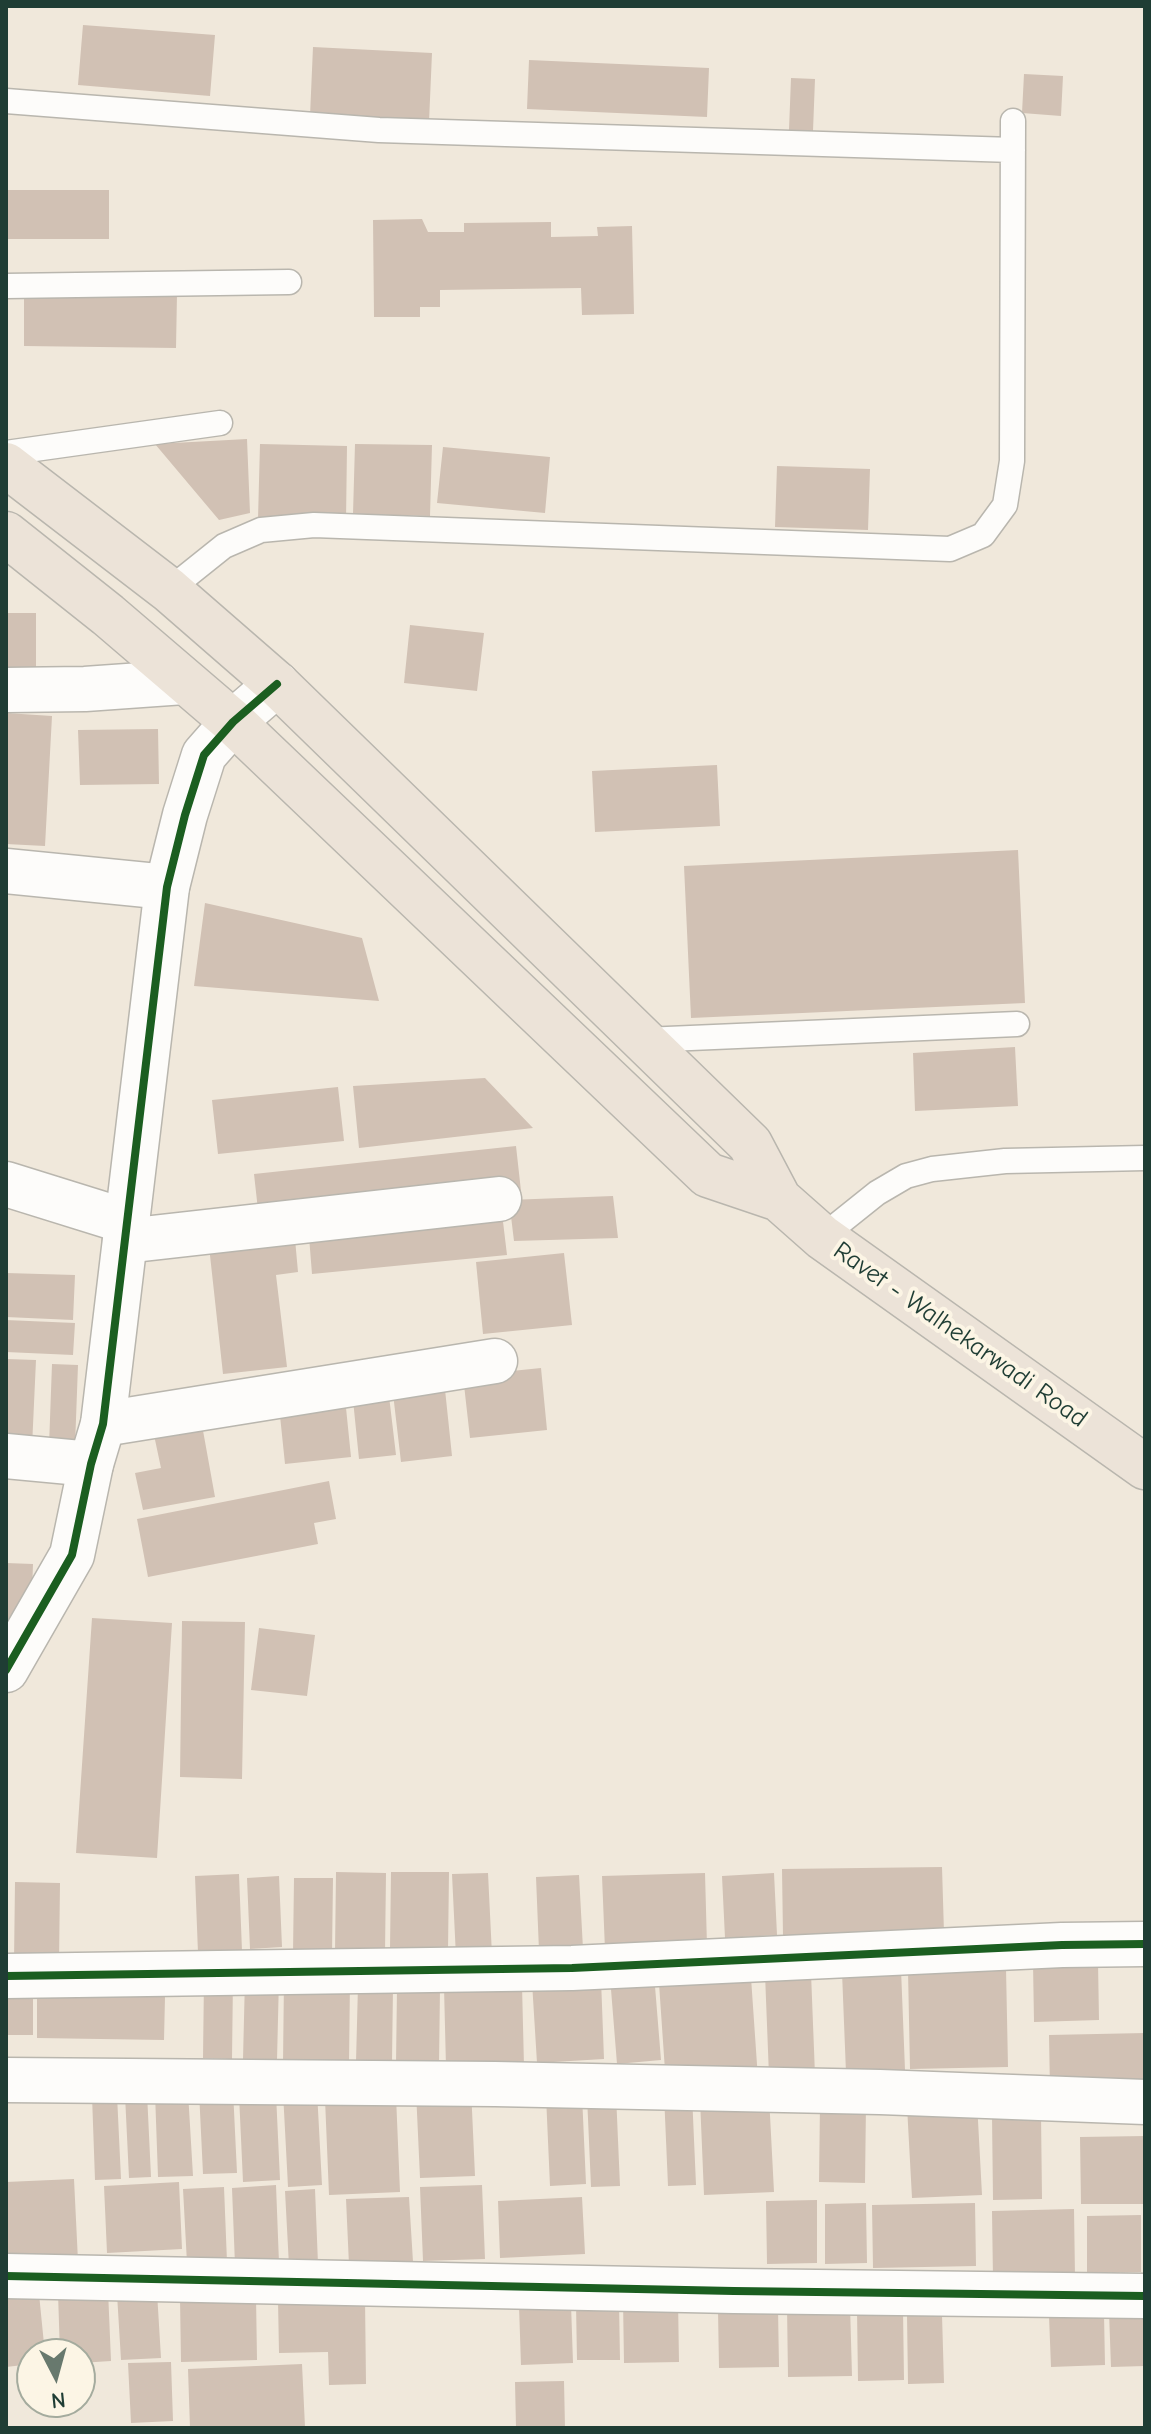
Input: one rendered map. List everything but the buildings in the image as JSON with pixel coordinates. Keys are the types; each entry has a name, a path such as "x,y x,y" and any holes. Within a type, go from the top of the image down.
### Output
{"main road":[{"path":"6,465 169,590 277,684 750,1144 779,1199"},
{"path":"6,534 108,615 233,722 708,1175 779,1199"},
{"path":"484,963 525,926"},
{"name":"Ravet - Walhekarwadi Road","path":"779,1199 822,1237 1145,1467"}],"street":[{"path":"6,690 85,689 184,682"},
{"path":"7,1666 72,1555 97,1444 127,1232 167,887 185,815 204,755 233,722 277,684"},
{"path":"6,871 167,887"},
{"path":"6,1184 127,1232 499,1199"},
{"path":"6,1456 97,1444 495,1361"},
{"path":"6,1976 572,1968 1062,1945 1145,1944"},
{"path":"6,2080 556,2085 1145,2102"},
{"path":"6,2276 1145,2296"}],"lane":[{"path":"6,101 379,130 1013,150"},
{"path":"169,590 224,546 261,530 314,525 950,549 983,535 1005,505 1012,461 1013,121"},
{"path":"6,286 289,282"},
{"path":"6,453 220,423"},
{"path":"641,1040 1017,1024"},
{"path":"822,1237 877,1193 906,1176 932,1169 1005,1161 1145,1158"}],"cycle path":[{"path":"6,1670 72,1555 91,1464 103,1424 167,887 185,815 204,755 233,722 277,684"},
{"path":"6,1976 572,1968 1062,1945 1145,1944"},
{"path":"6,2276 1145,2296"}]}
